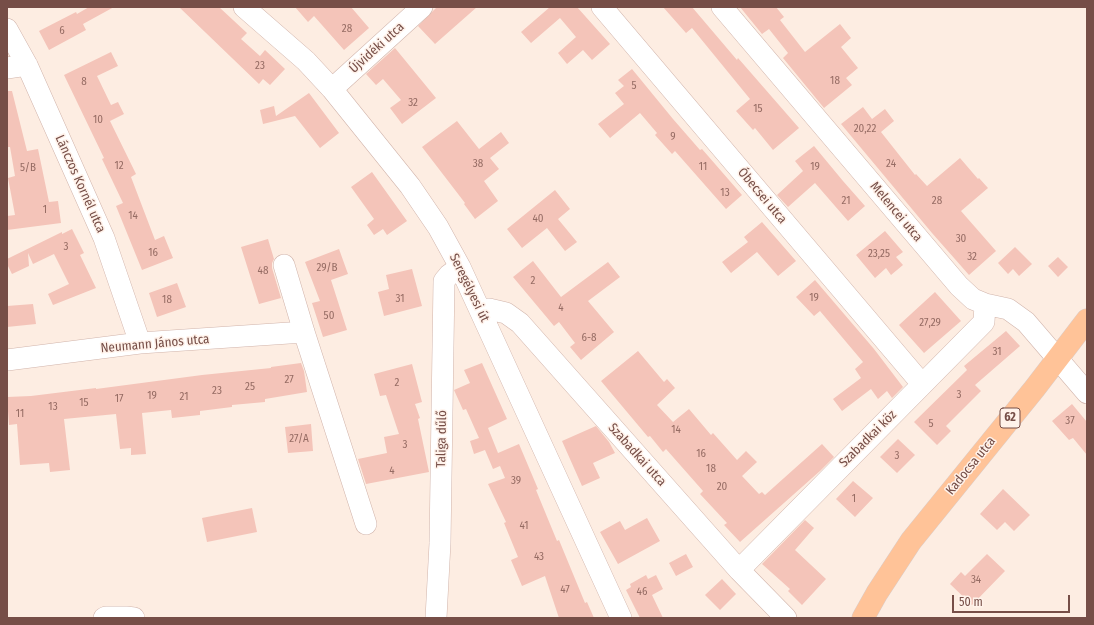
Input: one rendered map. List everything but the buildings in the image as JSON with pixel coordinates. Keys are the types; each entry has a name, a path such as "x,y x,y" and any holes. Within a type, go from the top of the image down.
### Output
{"main road":[{"name":"Kadocsa utca","path":"863,618 877,593 911,541 1087,320"}],"street":[{"name":"Seregélyesi út","path":"244,7 306,61 332,89 410,186 438,227 460,267 621,618"},
{"name":"Újvidéki utca","path":"332,89 422,7"},
{"name":"Óbecsei utca","path":"602,7 922,384"},
{"name":"Melencei utca","path":"722,7 959,286 973,299 985,304 1008,309 1026,322 1087,394"},
{"name":"Lánczos Kornél utca","path":"7,29 17,66 104,238 140,343"},
{"path":"284,265 366,524"},
{"name":"Taliga dűlő","path":"436,618 440,543 444,281 448,275 460,267"},
{"name":"Szabadkai köz","path":"739,570 984,322 985,304"},
{"name":"Szabadkai utca","path":"480,310 489,309 506,313 520,323 739,570 786,618"},
{"name":"Neumann János utca","path":"7,360 140,343 304,332"},
{"path":"104,618 134,618"}]}
